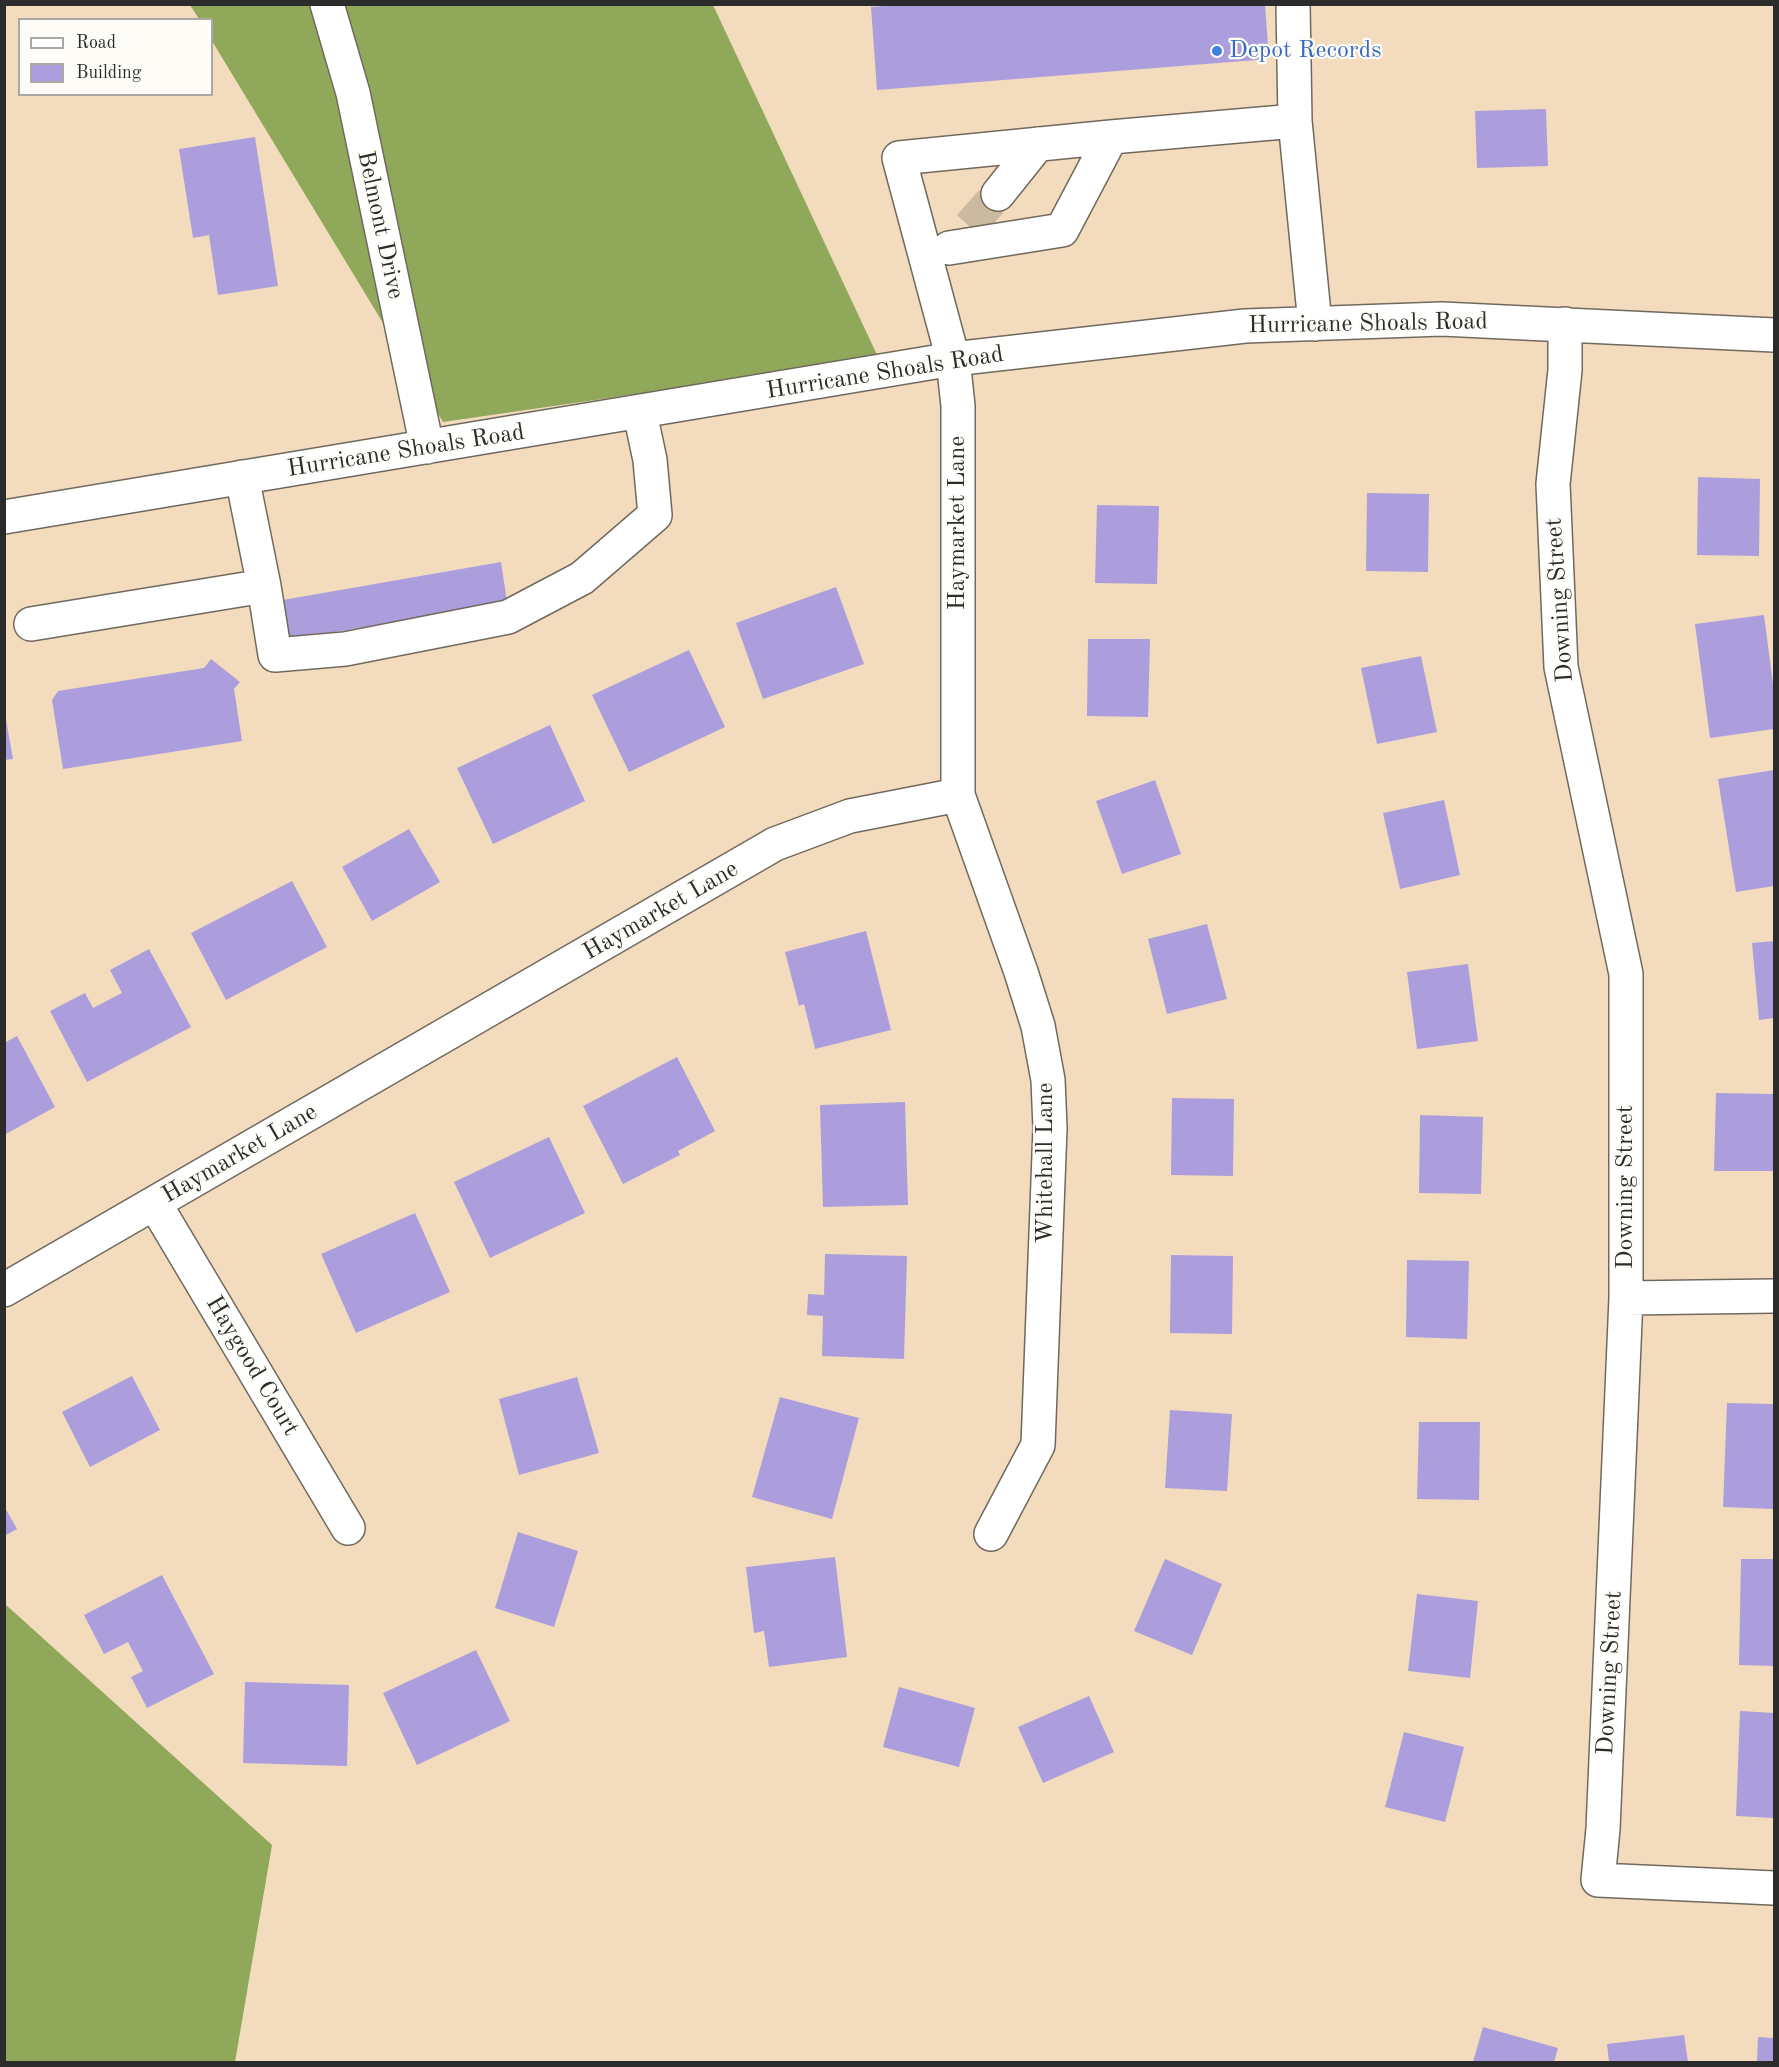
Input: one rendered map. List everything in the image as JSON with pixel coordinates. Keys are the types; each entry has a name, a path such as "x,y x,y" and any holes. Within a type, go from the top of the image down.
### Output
{"street":[{"name":"Belmont Drive","path":"327,4 352,93 427,447"},
{"path":"1293,4 1295,122 1315,324"},
{"path":"998,194 1038,144 1295,122"},
{"path":"949,249 1062,230 1111,137"},
{"name":"Haymarket Lane","path":"4,1290 775,844 850,816 958,795 958,406 953,359 949,249 899,158 1038,144"},
{"name":"Hurricane Shoals Road","path":"4,517 640,413 953,359 1234,327 1442,319 1774,335"},
{"name":"Downing Street","path":"1565,324 1565,370 1553,484 1561,667 1626,974 1626,1298 1603,1817 1598,1880 1774,1888"},
{"path":"242,477 264,586 274,655 345,649 508,617 582,578 655,515 650,460 640,413"},
{"path":"31,624 264,586"},
{"name":"Whitehall Lane","path":"958,795 1014,950 1038,1026 1048,1080 1050,1128 1038,1445 991,1534"},
{"name":"Haygood Court","path":"155,1203 348,1528"},
{"path":"1626,1298 1774,1296"}],"green space":[{"path":"190,5 713,5 879,359 443,422 213,43 213,18 198,18"},
{"path":"5,1604 272,1845 235,2062 5,2062"}],"building":[{"path":"908,4 1265,4 1269,59 877,90 871,7"},
{"path":"1546,109 1548,166 1477,168 1475,111"},
{"path":"255,137 278,286 218,295 209,235 193,238 179,149"},
{"path":"1698,477 1760,479 1759,556 1697,555"},
{"path":"1367,493 1429,494 1428,572 1366,571"},
{"path":"1097,505 1159,506 1157,584 1095,583"},
{"path":"501,562 507,602 284,641 277,601"},
{"path":"836,587 864,664 763,699 736,623"},
{"path":"1764,615 1774,683 1774,729 1710,738 1695,624"},
{"path":"1088,639 1150,639 1148,717 1087,716"},
{"path":"689,650 725,727 629,772 592,695"},
{"path":"1421,656 1437,732 1377,744 1361,668"},
{"path":"211,659 240,682 234,689 242,741 63,769 52,700 58,691 204,668"},
{"path":"4,708 13,759 4,760"},
{"path":"550,725 585,801 493,844 457,768"},
{"path":"1774,770 1774,886 1736,892 1718,779"},
{"path":"1155,780 1181,854 1122,874 1096,801"},
{"path":"1444,800 1460,875 1400,889 1383,813"},
{"path":"409,829 440,882 372,921 342,867"},
{"path":"292,881 327,947 226,1000 191,933"},
{"path":"1207,924 1227,999 1167,1014 1148,939"},
{"path":"866,931 891,1030 815,1049 804,1004 799,1006 785,952"},
{"path":"1774,941 1774,1018 1759,1020 1752,943"},
{"path":"149,949 191,1027 87,1082 50,1011 85,993 93,1008 122,993 110,970"},
{"path":"1468,964 1478,1041 1417,1049 1407,972"},
{"path":"17,1036 55,1107 4,1135 4,1043"},
{"path":"677,1057 715,1131 678,1151 680,1155 623,1184 583,1106"},
{"path":"1716,1093 1774,1094 1774,1171 1714,1171"},
{"path":"1172,1098 1234,1099 1233,1176 1171,1175"},
{"path":"905,1102 908,1205 823,1207 820,1105"},
{"path":"1420,1115 1483,1117 1481,1194 1419,1193"},
{"path":"549,1137 585,1213 490,1258 454,1182"},
{"path":"415,1213 450,1292 356,1333 321,1254"},
{"path":"825,1254 907,1256 904,1359 822,1356 823,1316 807,1315 808,1294 824,1295"},
{"path":"1171,1255 1233,1256 1232,1334 1170,1333"},
{"path":"1407,1260 1469,1261 1467,1339 1406,1337"},
{"path":"132,1376 160,1430 90,1467 62,1412"},
{"path":"577,1377 599,1453 519,1475 499,1399"},
{"path":"780,1397 859,1418 832,1519 752,1497"},
{"path":"1727,1403 1774,1404 1774,1509 1723,1507"},
{"path":"1170,1410 1232,1414 1227,1491 1165,1488"},
{"path":"1419,1422 1480,1422 1479,1500 1417,1499"},
{"path":"4,1506 17,1529 4,1536"},
{"path":"518,1532 578,1551 554,1627 495,1608"},
{"path":"835,1557 847,1657 769,1667 764,1631 754,1633 746,1567"},
{"path":"1165,1559 1222,1584 1192,1655 1134,1631"},
{"path":"1741,1559 1774,1559 1774,1666 1739,1665"},
{"path":"162,1575 214,1674 147,1708 131,1677 143,1671 128,1642 104,1654 84,1615"},
{"path":"1417,1594 1478,1601 1470,1678 1408,1671"},
{"path":"476,1650 510,1721 417,1765 383,1693"},
{"path":"245,1682 349,1685 347,1766 243,1763"},
{"path":"899,1687 975,1708 959,1767 883,1747"},
{"path":"1089,1696 1114,1752 1043,1783 1018,1727"},
{"path":"1740,1711 1774,1713 1774,1818 1736,1816"},
{"path":"1404,1732 1464,1747 1445,1822 1385,1807"},
{"path":"1483,2027 1558,2048 1554,2062 1473,2062"},
{"path":"1684,2035 1688,2062 1609,2062 1607,2044"},
{"path":"1758,2037 1774,2038 1774,2062 1757,2062"}],"tunnel":[{"path":"969,226 998,194"}],"place":[{"name":"Depot Records","path":"1217,51"}]}
